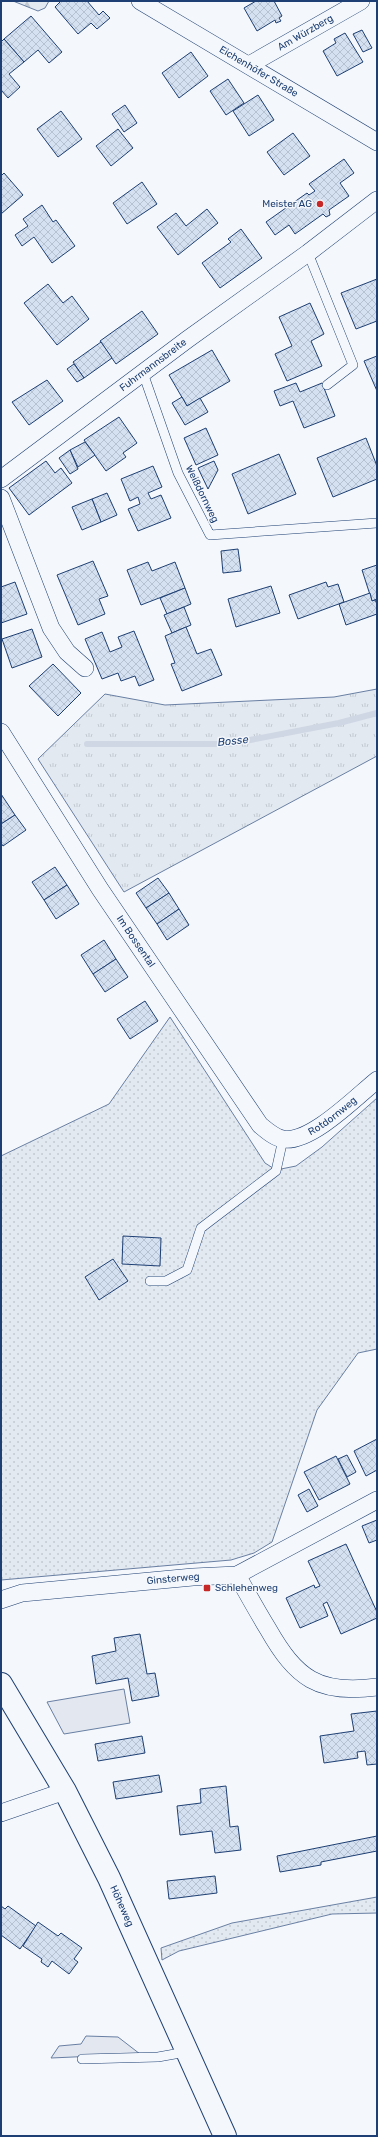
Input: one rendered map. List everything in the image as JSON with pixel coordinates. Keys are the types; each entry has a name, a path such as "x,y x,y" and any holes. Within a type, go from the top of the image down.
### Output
{"street":[{"name":"Eichenhöfer Straße","path":"140,1 377,142"},
{"name":"Am Würzberg","path":"249,65 361,1"},
{"name":"Fuhrmannsbreite","path":"1,479 308,253 377,200"},
{"path":"1,498 51,628 67,652 85,668"},
{"name":"Im Bossental","path":"1,732 100,889 260,1125 283,1139"},
{"name":"Rotdornweg","path":"283,1139 301,1138 315,1131 377,1080"},
{"name":"Ginsterweg","path":"1,1600 22,1593 193,1577 237,1575 377,1500"},
{"path":"237,1575 280,1650 292,1666 303,1676 321,1684 345,1690 377,1687"},
{"name":"Höheweg","path":"1,1684 65,1791 112,1885 225,2136"},
{"path":"1,1813 65,1791"}],"lane":[{"path":"308,253 353,365 327,385"},
{"name":"Weißdornweg","path":"143,373 178,473 210,535 377,523"},
{"path":"150,1281 166,1281 187,1270 201,1228 276,1170 283,1139"},
{"path":"82,2059 158,2057 186,2052"}],"green space":[{"path":"13,1 49,1 45,8 38,11"},
{"path":"377,689 377,756 124,892 38,759 105,694 165,705 334,697"},
{"path":"170,1017 265,1163 276,1170 296,1166 322,1147 377,1098 377,1349 358,1353 317,1410 272,1542 254,1553 231,1560 1,1580 1,1156 109,1104"},
{"path":"377,1897 377,1913 332,1914 179,1951 162,1960 161,1948 232,1923"}],"shaded area":[{"path":"124,1689 130,1723 64,1734 47,1702"},
{"path":"86,2036 118,2037 140,2054 51,2058 59,2046 81,2044"}],"building":[{"path":"61,1 87,1 99,15 103,11 110,18 97,29 91,23 78,34 55,7"},
{"path":"256,1 274,1 282,16 279,18 281,21 276,23 275,20 257,31 244,8"},
{"path":"31,16 62,52 49,63 38,50 24,62 4,39"},
{"path":"362,30 372,48 363,52 353,34"},
{"path":"345,33 363,62 337,76 323,51 336,43 334,39"},
{"path":"4,39 24,62 9,74 20,87 8,98 1,90 1,42"},
{"path":"191,52 208,76 179,98 162,73"},
{"path":"228,79 244,103 226,115 210,91"},
{"path":"258,95 274,120 249,136 233,111"},
{"path":"125,105 137,123 124,132 112,114"},
{"path":"61,111 82,139 58,157 37,129"},
{"path":"118,129 133,148 111,166 96,146"},
{"path":"293,133 310,156 284,175 267,152"},
{"path":"344,159 354,173 340,183 349,196 329,210 330,215 326,217 323,214 295,234 289,225 275,235 266,222 307,193 309,195 315,191 309,184"},
{"path":"4,173 23,195 1,214 1,176"},
{"path":"142,182 157,204 127,224 113,203"},
{"path":"42,205 53,222 56,220 75,246 52,263 34,237 22,246 15,235 28,226 23,219"},
{"path":"207,209 218,223 178,255 157,227 176,213 186,226"},
{"path":"241,229 262,258 220,288 202,263 231,242 228,239"},
{"path":"377,279 377,321 356,329 341,293"},
{"path":"48,284 63,303 72,296 89,319 57,345 24,303"},
{"path":"310,303 324,334 311,341 322,366 287,381 275,354 292,346 279,317"},
{"path":"142,311 158,334 116,364 100,341"},
{"path":"101,342 112,358 84,378 73,362"},
{"path":"212,350 230,381 187,406 169,375"},
{"path":"377,356 377,391 364,361"},
{"path":"74,364 84,378 77,382 67,369"},
{"path":"47,380 63,401 29,425 12,402"},
{"path":"296,383 300,392 322,383 335,416 304,428 293,401 280,406 274,391"},
{"path":"182,397 187,406 200,398 208,412 185,425 172,403"},
{"path":"119,417 137,443 123,453 126,457 106,471 84,440"},
{"path":"206,428 218,455 196,465 184,438"},
{"path":"366,438 377,466 377,479 333,497 317,458"},
{"path":"85,442 95,455 78,467 70,450"},
{"path":"70,450 78,469 70,474 59,458"},
{"path":"279,454 296,494 248,514 232,474"},
{"path":"46,461 55,473 61,468 72,483 29,515 9,488"},
{"path":"214,461 218,470 208,489 198,468"},
{"path":"153,466 162,487 148,493 151,499 161,495 171,518 138,531 128,509 140,504 138,497 130,501 121,479"},
{"path":"107,493 117,515 101,522 92,499"},
{"path":"92,499 101,522 82,530 72,507"},
{"path":"238,549 241,571 223,573 221,551"},
{"path":"93,561 108,596 99,599 105,614 78,625 57,575"},
{"path":"148,562 152,571 175,562 185,588 141,605 127,570"},
{"path":"377,565 377,599 372,601 362,570"},
{"path":"15,582 27,614 1,623 1,587"},
{"path":"326,582 328,587 338,584 344,602 298,619 289,595"},
{"path":"271,586 280,613 236,627 228,599"},
{"path":"185,588 191,604 167,614 160,598"},
{"path":"370,593 372,601 375,600 377,604 377,614 346,625 339,604"},
{"path":"184,607 191,625 172,633 164,615"},
{"path":"186,627 197,654 211,649 222,675 182,691 171,664 175,663 165,636"},
{"path":"32,629 42,657 12,668 2,639"},
{"path":"134,631 154,680 139,686 135,676 121,681 118,673 102,679 85,639 102,632 110,652 122,647 118,637"},
{"path":"53,664 81,693 58,716 29,686"},
{"path":"1,794 15,815 1,824"},
{"path":"15,815 26,830 3,846 1,843 1,824"},
{"path":"55,867 67,885 44,900 32,882"},
{"path":"158,878 169,893 146,908 136,893"},
{"path":"67,885 79,904 56,919 44,900"},
{"path":"169,893 179,909 157,924 146,908"},
{"path":"179,909 189,925 167,940 157,924"},
{"path":"104,940 116,959 93,974 81,955"},
{"path":"116,959 128,977 105,992 93,974"},
{"path":"145,1001 158,1021 130,1039 117,1019"},
{"path":"123,1236 161,1238 160,1266 122,1264"},
{"path":"113,1259 128,1281 99,1300 85,1277"},
{"path":"377,1439 377,1470 366,1476 354,1451"},
{"path":"347,1455 356,1472 347,1477 338,1459"},
{"path":"336,1456 350,1484 319,1500 304,1472"},
{"path":"309,1489 318,1506 307,1512 298,1495"},
{"path":"377,1520 377,1540 369,1543 362,1526"},
{"path":"346,1544 377,1612 377,1618 341,1634 327,1602 323,1604 328,1616 300,1628 286,1598 314,1585 315,1588 320,1586 308,1561"},
{"path":"140,1634 147,1674 155,1673 159,1696 132,1701 128,1678 96,1684 92,1656 116,1651 114,1638"},
{"path":"377,1711 377,1764 367,1765 365,1751 357,1752 358,1758 324,1763 320,1736 354,1731 351,1714"},
{"path":"142,1736 145,1753 98,1761 95,1744"},
{"path":"159,1775 162,1792 116,1799 113,1782"},
{"path":"226,1786 230,1827 238,1826 241,1850 215,1853 212,1831 180,1835 177,1806 201,1803 200,1789"},
{"path":"377,1836 377,1851 321,1862 321,1865 280,1872 277,1856"},
{"path":"215,1876 217,1893 169,1899 167,1881"},
{"path":"1,1906 5,1909 8,1906 36,1926 20,1949 1,1935"},
{"path":"38,1922 58,1936 61,1933 82,1948 74,1959 78,1962 69,1974 52,1961 48,1967 41,1962 42,1959 23,1946"}],"waterway":[{"name":"Bosse","path":"87,744 229,744 339,723 377,713"}],"place":[{"name":"Meister AG","path":"320,204"},
{"name":"Schlehenweg","path":"207,1588"}]}
